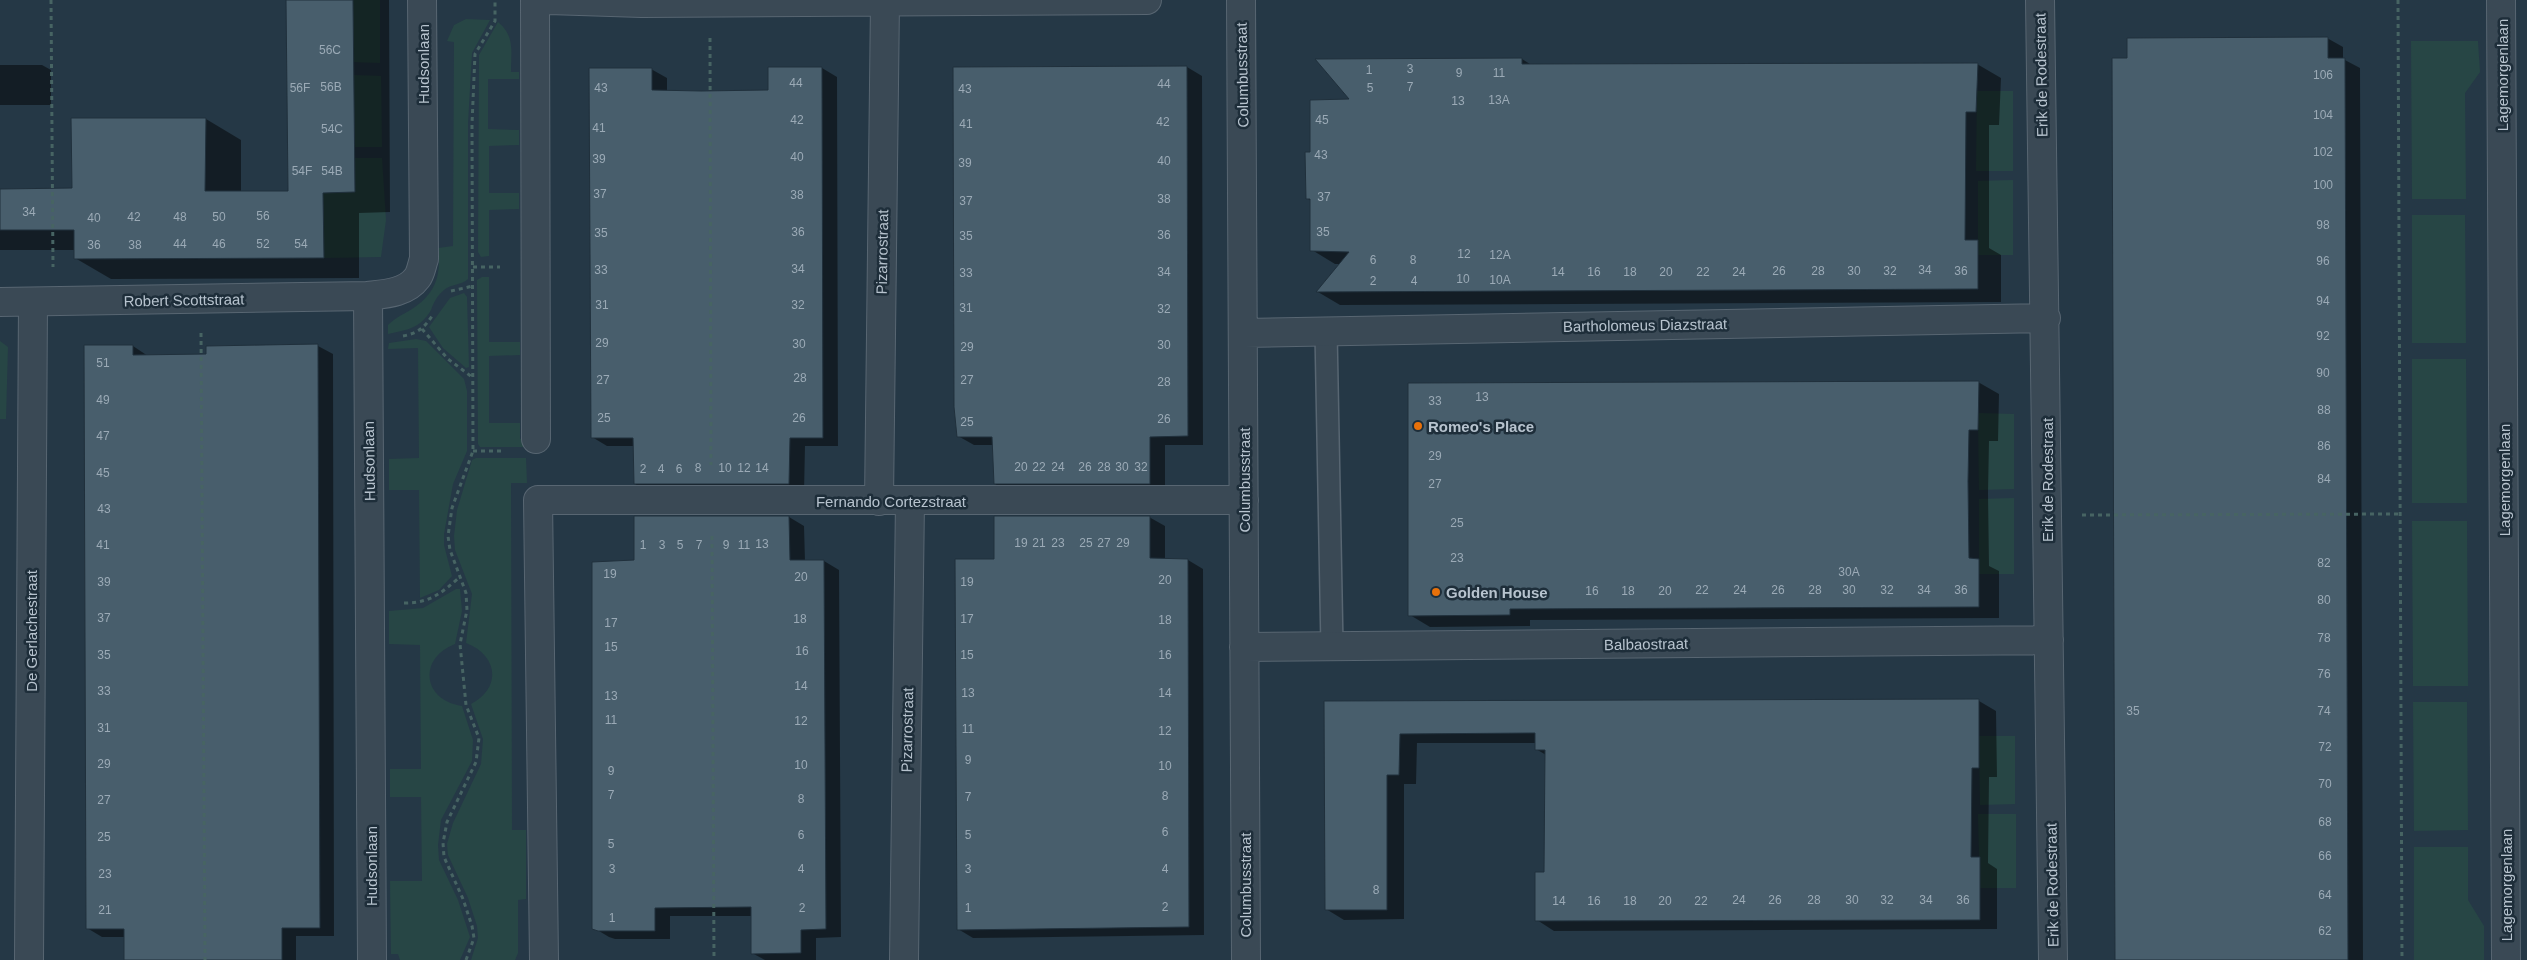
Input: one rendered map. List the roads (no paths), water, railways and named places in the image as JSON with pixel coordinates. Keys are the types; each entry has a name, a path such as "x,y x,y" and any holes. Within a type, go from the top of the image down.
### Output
{"street":[{"name":"Hudsonlaan","path":"372,960 368,296 388,294 404,289 417,278 424,258 422,0"},
{"path":"534,0 536,439"},
{"path":"549,0 642,3 1146,0"},
{"name":"Columbusstraat","path":"1241,0 1246,960"},
{"name":"Erik de Rodestraat","path":"2040,0 2054,960"},
{"name":"Lagemorgenlaan","path":"2501,0 2506,960"},
{"name":"Pizarrostraat","path":"879,501 885,2"},
{"name":"Robert Scottstraat","path":"0,302 43,303 368,296"},
{"name":"De Gerlachestraat","path":"29,960 43,303"},
{"name":"Bartholomeus Diazstraat","path":"1244,333 2046,318"},
{"name":"Fernando Cortezstraat","path":"544,960 538,500 1244,500"},
{"name":"Pizarrostraat","path":"904,960 910,501"},
{"name":"Balbaostraat","path":"1244,647 2049,640"}],"lane":[{"path":"1326,332 1332,646"}],"place":[{"name":"Romeo's Place","path":"1418,426"},
{"name":"Golden House","path":"1436,592"}]}
